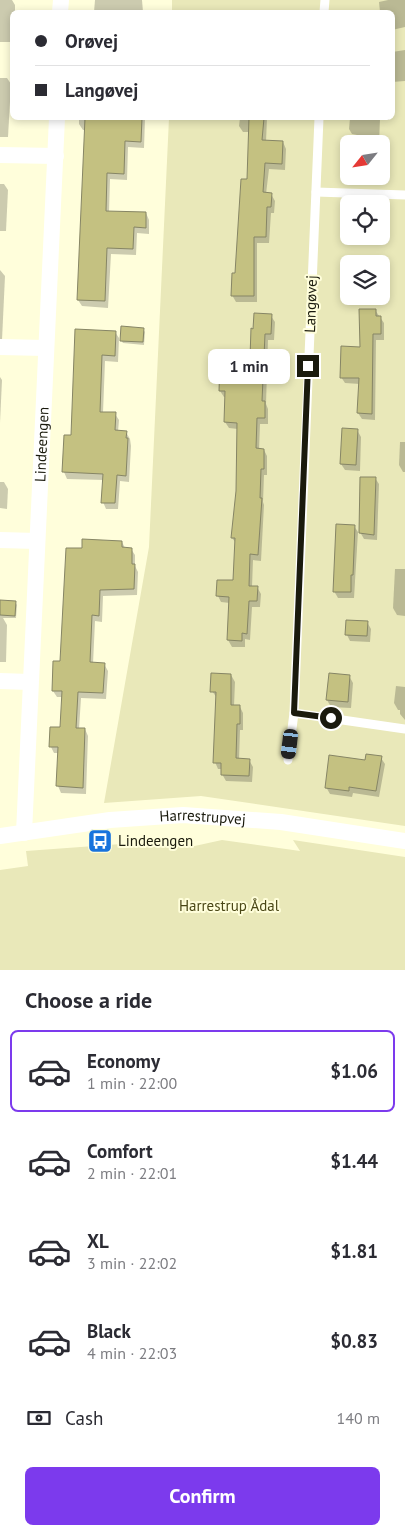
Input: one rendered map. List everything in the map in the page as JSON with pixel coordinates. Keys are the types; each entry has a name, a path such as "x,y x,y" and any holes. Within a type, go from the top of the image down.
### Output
{"street":[{"name":"Lindeengen","path":"24,833 57,120"},
{"path":"0,155 56,156"},
{"path":"0,347 46,348"},
{"path":"0,540 37,541"},
{"path":"0,681 30,682"},
{"name":"Harrestrupvej","path":"0,836 110,820 183,815 281,822 405,841"}],"lane":[{"name":"Langøvej","path":"288,760 294,713 319,120"},
{"path":"316,192 405,195"},
{"path":"294,713 405,729"}],"green space":[{"path":"172,0 405,0 405,826 201,796 104,803 149,547 169,120 395,120 395,10 172,10"},
{"name":"Harrestrup Ådal","path":"190,839 190,847 222,840 300,851 293,840 405,857 405,970 0,970 0,870 28,866 26,851"}],"building":[{"path":"85,120 142,120 141,142 125,141 124,174 107,173 106,211 146,212 146,228 134,227 133,249 107,248 105,301 77,300"},
{"path":"249,120 264,120 262,140 283,141 282,164 265,163 263,192 272,193 271,207 267,207 266,237 254,237 254,296 231,296 232,273 235,273 241,179 247,179"},
{"path":"359,309 376,309 376,316 381,316 381,334 373,334 372,414 357,413 359,378 340,378 341,346 360,347"},
{"path":"254,313 272,314 271,334 265,334 262,401 265,401 265,418 257,418 256,448 264,449 264,469 261,469 260,498 262,498 258,555 250,554 249,586 258,586 257,601 249,601 247,634 242,633 242,641 227,640 229,597 216,596 217,580 233,580 235,538 231,538 236,491 237,423 224,422 225,391 219,391 220,359 250,358 251,328 253,329"},
{"path":"121,326 144,328 143,342 120,341"},
{"path":"75,329 116,331 115,356 102,355 100,412 116,412 115,430 127,431 126,476 117,475 115,503 101,503 103,474 62,472 64,435 71,435"},
{"path":"342,428 358,429 356,465 340,464"},
{"path":"360,477 376,477 374,535 359,533"},
{"path":"336,524 355,525 351,592 333,592"},
{"path":"82,539 122,541 122,547 132,548 132,564 135,564 134,589 100,590 99,616 92,615 90,662 105,663 103,693 78,692 76,728 85,728 83,788 56,786 58,747 49,747 50,727 60,727 62,691 52,691 53,661 60,661 66,548 82,548"},
{"path":"0,600 16,601 15,616 0,615"},
{"path":"346,620 368,621 367,636 345,635"},
{"path":"211,673 231,674 231,705 240,705 240,724 237,724 236,758 250,759 249,776 221,775 221,763 213,763 216,692 210,692"},
{"path":"329,673 350,675 348,702 326,700"},
{"path":"366,754 382,756 376,791 349,787 349,791 325,788 329,755 365,760"}],"place":[{"name":"Lindeengen","path":"100,841"}],"route":[{"path":"308,366 294,713 331,718"}]}
